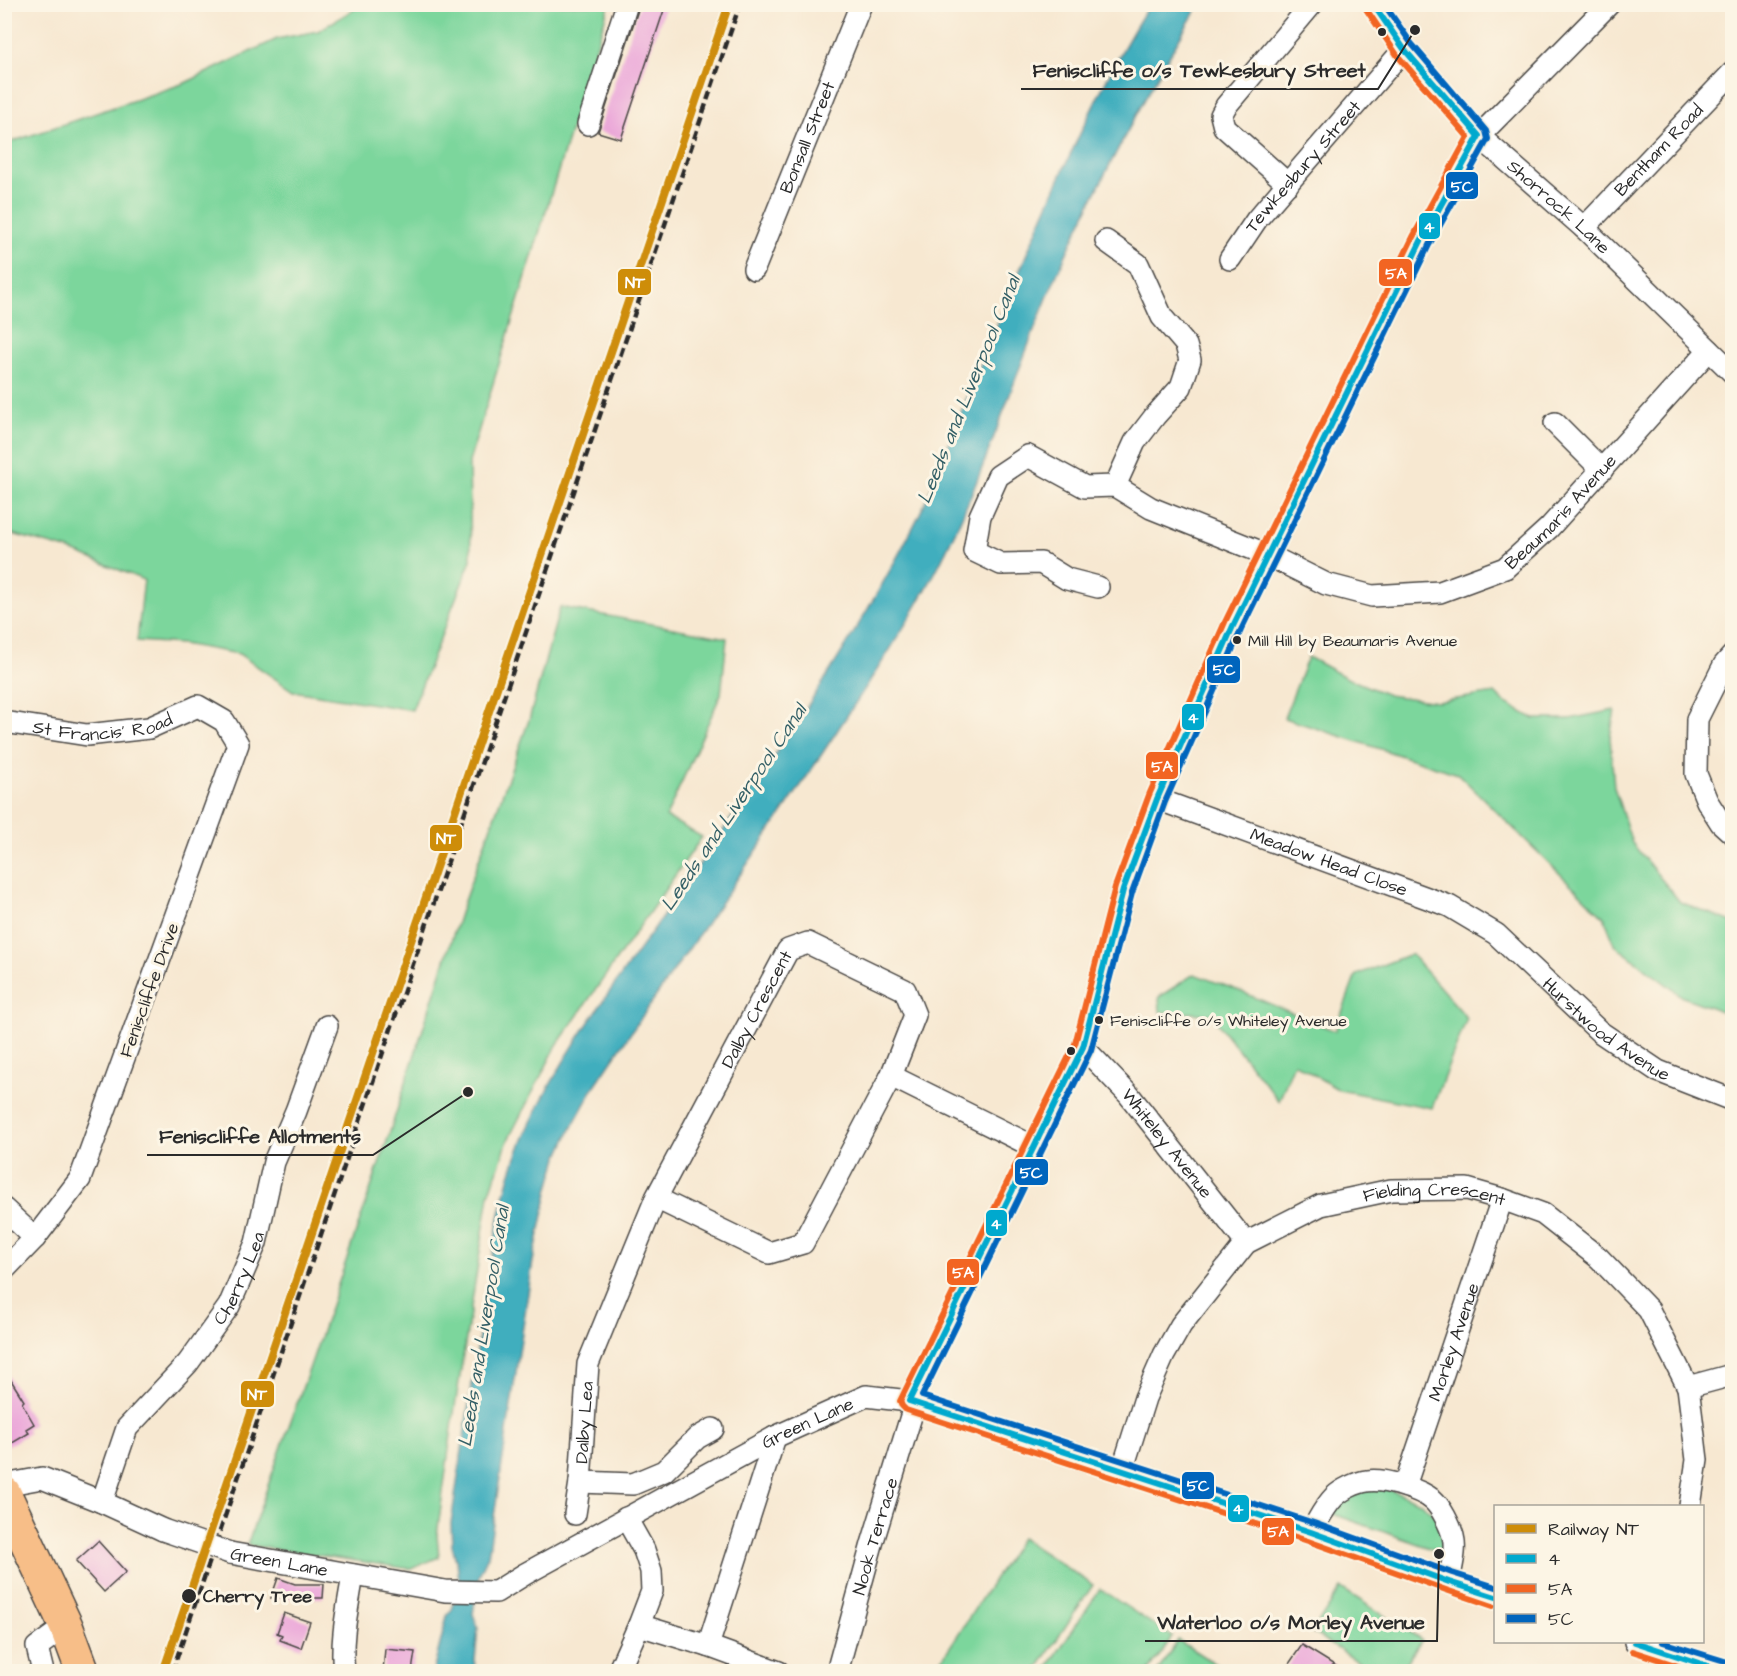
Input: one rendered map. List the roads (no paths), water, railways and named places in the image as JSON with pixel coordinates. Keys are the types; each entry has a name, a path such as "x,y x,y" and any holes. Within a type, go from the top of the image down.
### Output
{"main road":[{"path":"4,1493 66,1626 83,1671"}],"street":[{"path":"588,123 627,4"},
{"name":"Bonsall Street","path":"754,269 861,4"},
{"path":"1288,184 1224,127 1221,115 1226,106 1312,4"},
{"name":"Shorrock Lane","path":"1373,4 1404,50 1479,136 1584,228 1732,372"},
{"path":"909,1401 1083,1047 1123,890 1157,799 1233,626 1421,241 1479,136 1609,4"},
{"name":"Tewkesbury Street","path":"1230,259 1257,219 1404,50"},
{"name":"Bentham Road","path":"1584,228 1732,73"},
{"path":"1098,587 1067,579 1041,563 1001,564 974,551 980,516 998,476 1028,456 1086,487 1114,486 1135,442 1181,387 1190,360 1186,345 1162,317 1138,264 1106,241"},
{"name":"Beaumaris Avenue","path":"1114,486 1151,508 1268,555 1326,584 1372,596 1440,592 1505,568 1549,528 1709,350"},
{"path":"1555,423 1602,470"},
{"path":"1732,656 1724,665 1697,719 1696,774 1707,801 1721,823 1732,833"},
{"name":"St Francis' Road","path":"4,722 87,735 149,728 198,706"},
{"name":"Feniscliffe Drive","path":"4,1270 35,1238 80,1179 238,744 224,721 198,706"},
{"name":"Meadow Head Close","path":"1157,799 1449,906 1496,934"},
{"name":"Hurstwood Avenue","path":"1496,934 1600,1032 1658,1071 1732,1100"},
{"name":"Dalby Crescent","path":"588,1364 656,1197 788,950 808,943 905,990 915,1015 891,1076 803,1243 769,1253 656,1197"},
{"name":"Cherry Lea","path":"102,1502 127,1428 188,1363 229,1306 256,1243 274,1162 296,1111 327,1026"},
{"name":"Whiteley Avenue","path":"1083,1047 1129,1095 1246,1244"},
{"path":"891,1076 1034,1147"},
{"name":"Fielding Crescent","path":"1122,1471 1145,1398 1164,1355 1181,1325 1246,1244 1321,1205 1391,1190 1467,1189 1503,1198 1543,1214 1599,1258 1649,1310 1688,1387 1697,1460 1690,1505"},
{"name":"Morley Avenue","path":"1405,1486 1503,1198"},
{"path":"4,1209 35,1238"},
{"name":"Dalby Lea","path":"575,1514 580,1482 588,1364"},
{"path":"1688,1387 1732,1376"},
{"name":"Green Lane","path":"4,1485 42,1478 164,1530 230,1553 445,1591 496,1593 525,1574 775,1437 866,1396 909,1401 1311,1532 1494,1596"},
{"name":"Nook Terrace","path":"837,1671 872,1544 912,1413 909,1401"},
{"name":"Dalby Lea","path":"580,1482 633,1484 664,1471 697,1438 712,1429"},
{"path":"708,1646 775,1437"},
{"path":"1311,1532 1335,1496 1351,1487 1367,1481 1405,1486 1433,1500 1448,1522 1454,1538 1449,1582"},
{"path":"618,1671 652,1591 651,1571 644,1550 626,1518"},
{"path":"344,1671 342,1655 344,1630 353,1575"},
{"path":"639,1624 779,1671"},
{"path":"43,1671 37,1647 66,1626"},
{"path":"1645,1643 1728,1671"}],"water":[{"name":"Leeds and Liverpool Canal","path":"1149,5 1199,5 1125,135 1059,270 970,497 936,571 888,652 807,776 594,1087 558,1158 533,1261 488,1556 479,1575 473,1614 478,1627 474,1671 433,1672 447,1616 452,1610 459,1583 458,1568 452,1546 451,1523 494,1244 507,1185 520,1147 550,1085 587,1024 796,724 856,629 911,531 941,465 967,397 1067,163 1111,71"}],"railway":[{"path":"172,1672 740,4"}],"rail line":[{"name":"NT","path":"163,1672 729,4"}],"place":[{"name":"Feniscliffe o/s Tewkesbury Street","path":"1415,30"},
{"name":"Mill Hill by Beaumaris Avenue","path":"1237,640"},
{"name":"Feniscliffe o/s Whiteley Avenue","path":"1099,1020"},
{"name":"Feniscliffe Allotments","path":"468,1092"},
{"name":"Waterloo o/s Morley Avenue","path":"1439,1554"},
{"name":"Cherry Tree","path":"189,1596"}]}
